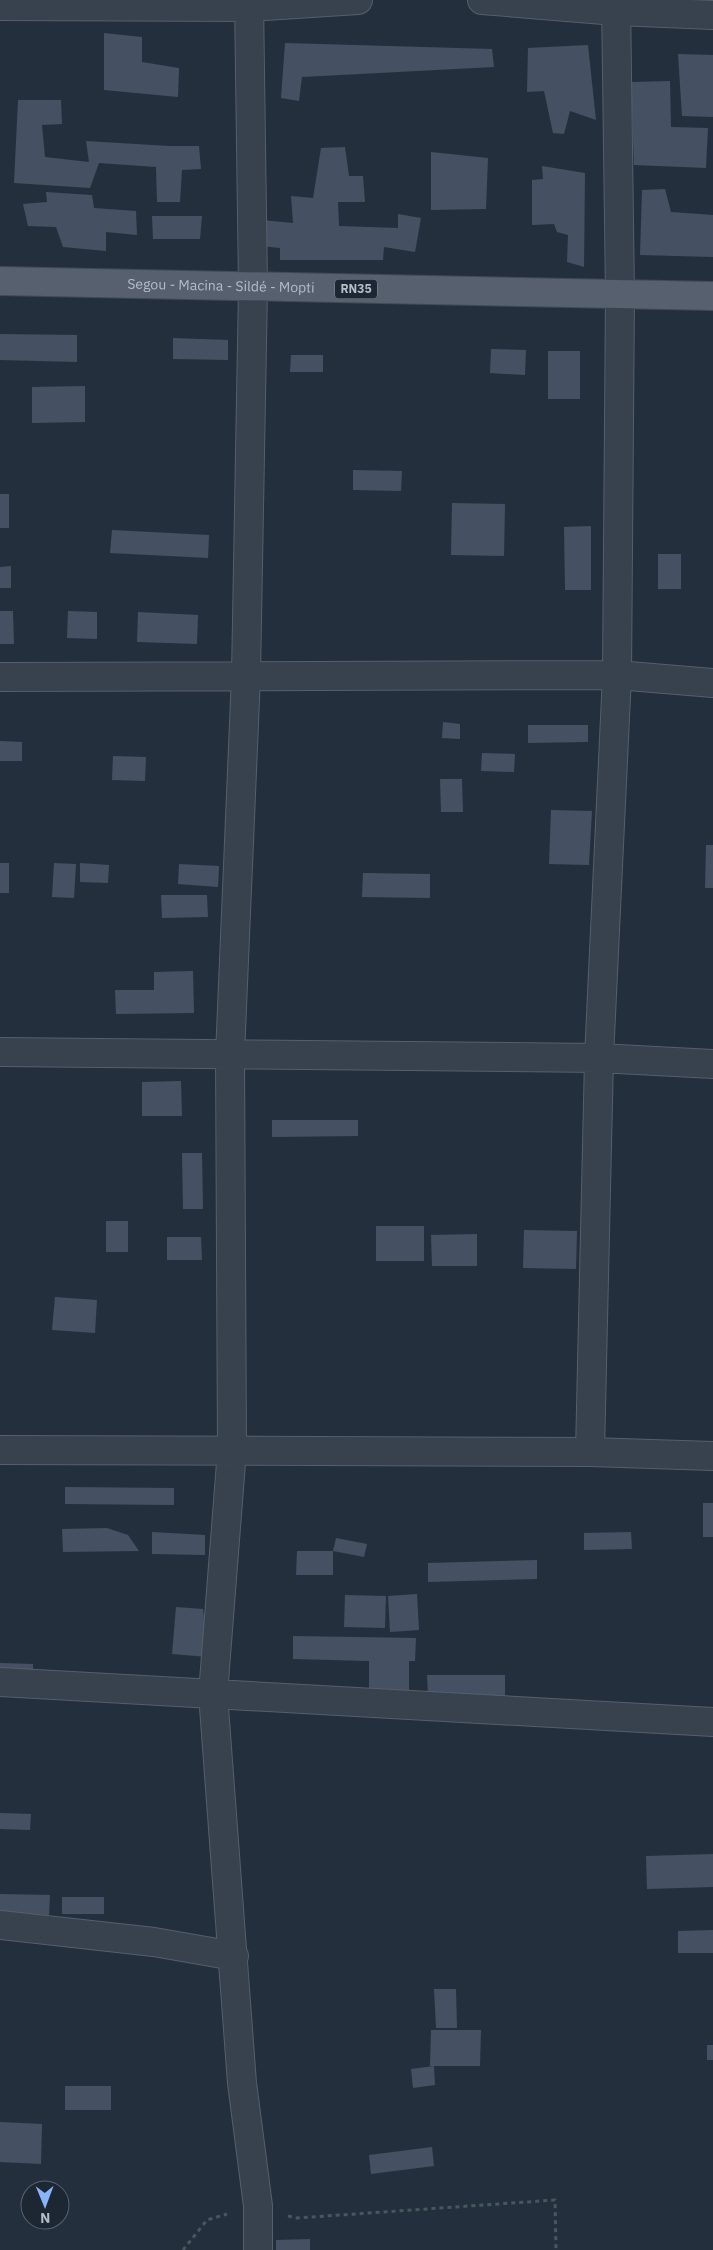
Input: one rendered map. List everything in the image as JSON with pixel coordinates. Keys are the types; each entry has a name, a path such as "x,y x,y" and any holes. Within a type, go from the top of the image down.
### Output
{"main road":[{"name":"Segou - Macina - Sildé - Mopti","path":"0,281 713,296"}],"street":[{"path":"0,6 358,0"},
{"path":"482,0 616,5 713,15"},
{"path":"249,3 253,287 246,676 230,1055 232,1450 213,1694 242,2083 258,2206 258,2250"},
{"path":"590,1452 599,1058 617,675 620,295 616,5"},
{"path":"0,677 617,675 713,683"},
{"path":"0,1052 599,1058 713,1064"},
{"path":"0,1450 590,1452 713,1456"},
{"path":"0,1682 713,1722"},
{"path":"0,1925 154,1942 234,1956"}],"path":[{"path":"183,2250 207,2220 258,2206 297,2218 554,2200 556,2250"}],"building":[{"path":"104,33 142,37 142,62 179,68 178,97 104,90"},
{"path":"285,43 492,49 494,67 302,77 299,101 281,98"},
{"path":"588,45 596,120 570,111 564,134 553,133 544,91 527,92 528,48"},
{"path":"678,54 713,55 713,117 682,116"},
{"path":"670,81 671,127 708,128 706,168 634,165 631,82"},
{"path":"18,100 61,100 62,124 42,125 45,157 89,162 86,141 199,146 201,169 182,170 180,202 157,202 156,167 99,163 90,188 14,183"},
{"path":"345,147 349,176 363,176 365,202 338,202 339,226 398,228 398,214 421,218 415,252 384,247 383,260 280,260 280,248 260,246 261,220 293,223 291,196 313,198 321,148"},
{"path":"431,152 488,158 486,209 431,210"},
{"path":"542,166 585,173 584,267 567,262 568,235 557,232 554,224 532,225 532,180 543,179"},
{"path":"665,189 671,212 713,215 713,257 640,255 642,190"},
{"path":"46,192 92,195 94,208 136,211 137,235 106,232 106,251 63,247 56,227 28,226 23,204 47,202"},
{"path":"152,216 202,216 200,239 153,239"},
{"path":"0,334 77,335 77,362 0,360"},
{"path":"173,338 228,340 228,360 173,359"},
{"path":"491,349 526,350 525,375 490,373"},
{"path":"548,351 580,351 580,399 548,399"},
{"path":"291,355 323,355 323,372 290,372"},
{"path":"85,386 85,422 32,423 32,387"},
{"path":"353,470 402,471 401,491 353,490"},
{"path":"0,494 9,494 9,528 0,528"},
{"path":"452,503 505,504 504,556 451,555"},
{"path":"591,526 591,590 565,590 564,527"},
{"path":"112,530 209,535 208,558 110,553"},
{"path":"658,554 681,554 681,589 658,589"},
{"path":"11,566 11,588 0,588 0,567"},
{"path":"0,611 13,611 14,644 0,644"},
{"path":"68,611 97,612 97,639 67,638"},
{"path":"138,612 198,615 197,644 137,642"},
{"path":"443,722 460,724 460,739 442,738"},
{"path":"528,725 588,725 588,742 528,743"},
{"path":"0,741 22,742 22,761 0,761"},
{"path":"482,753 515,754 514,772 481,771"},
{"path":"113,756 146,757 145,781 112,780"},
{"path":"440,779 462,779 463,812 441,812"},
{"path":"551,810 592,811 589,865 549,864"},
{"path":"706,845 713,845 713,888 705,888"},
{"path":"0,863 9,863 9,893 0,893"},
{"path":"54,863 76,864 74,898 52,897"},
{"path":"80,863 109,865 108,883 80,882"},
{"path":"179,864 219,866 218,887 178,884"},
{"path":"363,873 430,874 430,898 362,897"},
{"path":"161,895 207,895 208,917 162,918"},
{"path":"193,971 194,1013 116,1014 115,990 154,990 154,972"},
{"path":"181,1081 182,1116 142,1116 142,1082"},
{"path":"272,1120 358,1120 358,1136 272,1137"},
{"path":"182,1153 202,1153 203,1209 183,1209"},
{"path":"106,1221 128,1221 128,1252 106,1252"},
{"path":"376,1226 424,1226 424,1261 376,1261"},
{"path":"524,1230 577,1231 576,1269 523,1268"},
{"path":"477,1234 477,1266 432,1266 431,1235"},
{"path":"167,1237 201,1237 202,1260 167,1260"},
{"path":"55,1297 97,1300 95,1333 52,1330"},
{"path":"65,1487 174,1488 174,1505 65,1504"},
{"path":"703,1503 713,1503 713,1537 703,1537"},
{"path":"107,1528 128,1535 139,1551 63,1552 62,1529"},
{"path":"152,1532 205,1535 205,1555 152,1554"},
{"path":"631,1532 632,1549 584,1550 584,1533"},
{"path":"336,1538 367,1544 364,1557 333,1551"},
{"path":"297,1551 333,1551 333,1575 296,1575"},
{"path":"537,1560 537,1579 428,1582 428,1563"},
{"path":"417,1594 419,1630 390,1632 388,1596"},
{"path":"345,1595 386,1596 385,1628 344,1627"},
{"path":"176,1607 203,1609 208,1657 172,1654"},
{"path":"293,1636 416,1638 415,1661 409,1661 409,1690 369,1690 369,1661 293,1659"},
{"path":"0,1663 33,1664 33,1684 0,1683"},
{"path":"427,1675 505,1675 505,1696 428,1696"},
{"path":"0,1813 31,1814 30,1830 0,1829"},
{"path":"713,1854 713,1887 647,1889 646,1856"},
{"path":"0,1894 50,1895 49,1915 0,1914"},
{"path":"62,1897 104,1897 104,1914 62,1914"},
{"path":"713,1930 713,1953 678,1953 678,1931"},
{"path":"434,1989 456,1989 457,2028 436,2028"},
{"path":"431,2030 481,2030 480,2066 430,2066"},
{"path":"707,2045 713,2045 713,2060 707,2060"},
{"path":"434,2066 435,2085 413,2088 411,2069"},
{"path":"65,2086 111,2086 111,2110 65,2110"},
{"path":"0,2122 42,2124 41,2164 0,2162"},
{"path":"432,2147 434,2166 371,2174 369,2155"},
{"path":"310,2239 310,2250 276,2250 276,2240"}]}
